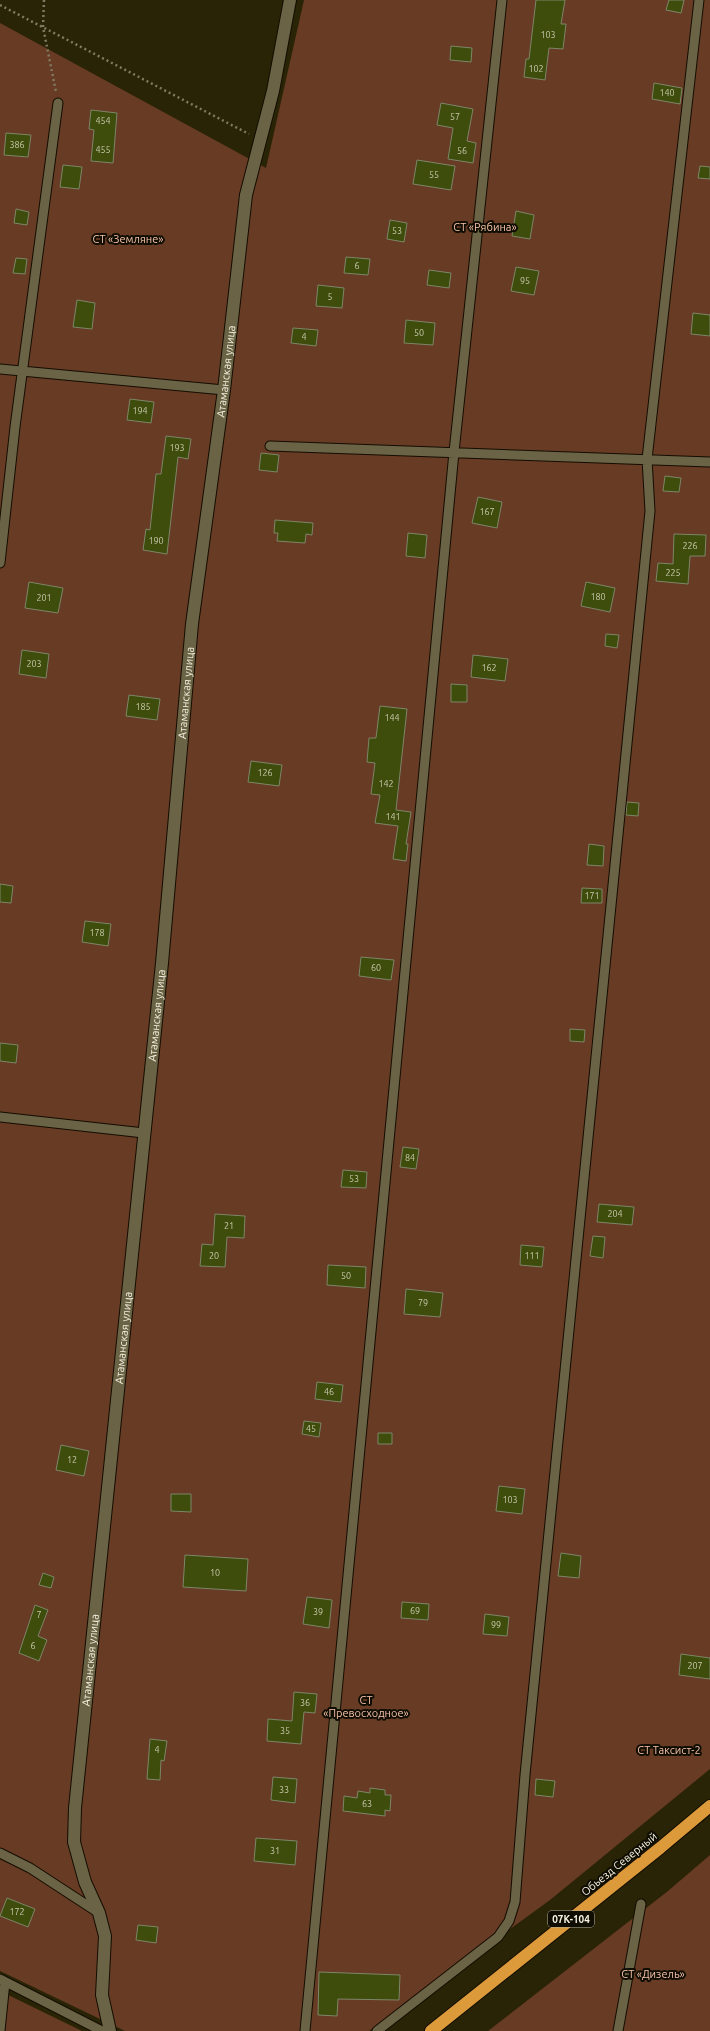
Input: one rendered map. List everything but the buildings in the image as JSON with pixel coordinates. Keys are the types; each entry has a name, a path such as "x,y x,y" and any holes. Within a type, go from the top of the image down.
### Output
{"highway":[{"name":"Обьезд Северный","path":"431,2031 660,1848 710,1806"}],"street":[{"name":"Атаманская улица","path":"110,2031 102,1995 105,1936 99,1913 85,1882 74,1842 75,1808 162,963 192,624 224,390 246,196 273,91 290,0"}],"lane":[{"path":"305,2031 454,452 502,0"},
{"path":"377,2031 498,1937 509,1921 515,1902 525,1775 650,511 647,459 699,0"},
{"path":"0,563 15,427 58,103"},
{"path":"0,369 224,390"},
{"path":"270,446 710,462"},
{"path":"0,1117 144,1133"},
{"path":"0,1853 30,1868 99,1913"},
{"path":"618,2031 641,1904"},
{"path":"0,2031 3,1981 102,2031"}],"path":[{"path":"44,0 43,28 58,103"},
{"path":"0,5 260,140"}],"green space":[{"path":"304,0 710,0 710,1769 550,1900 369,2031 125,2031 0,1971 0,23 266,168"},
{"name":"СТ «Дизель»","path":"710,1855 710,2031 488,2031 668,1891"},
{"path":"0,1991 82,2031 0,2031"}],"park label":[{"name":"СТ «Рябина»","path":"485,227"},
{"name":"СТ «Земляне»","path":"128,239"},
{"name":"СТ «Превосходное»","path":"366,1706"},
{"name":"СТ Таксист-2","path":"669,1750"}]}
